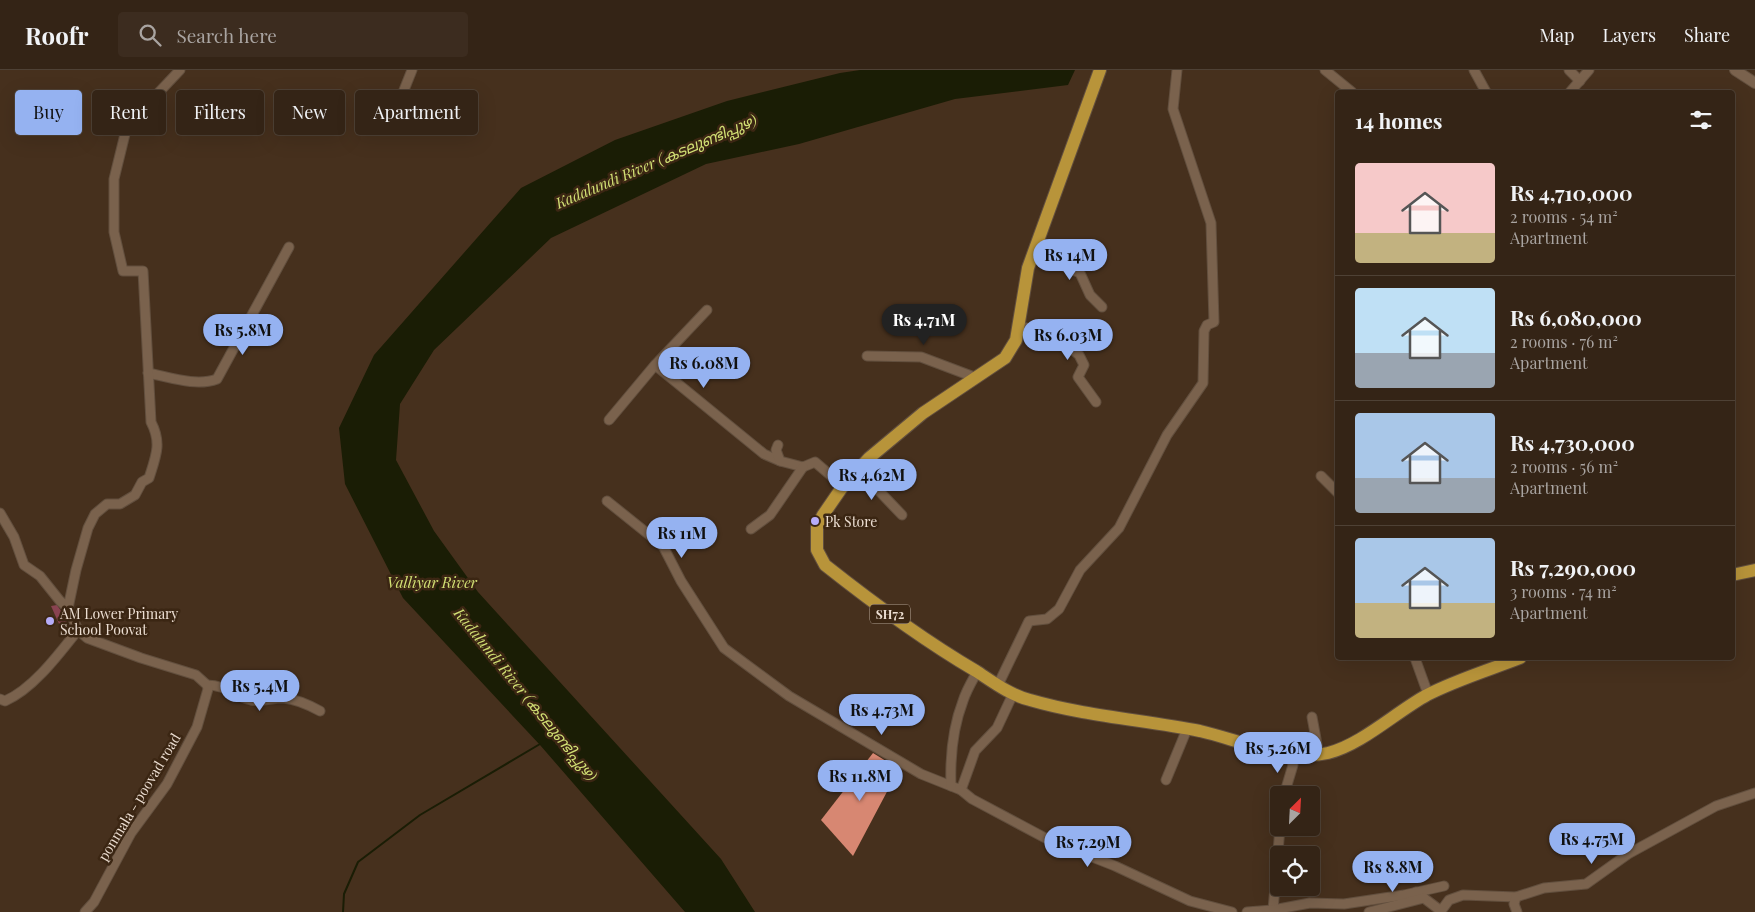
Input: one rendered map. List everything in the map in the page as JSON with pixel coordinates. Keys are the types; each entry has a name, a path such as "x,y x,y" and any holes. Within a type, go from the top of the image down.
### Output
{"main road":[{"name":"SH72","path":"1100,70 1028,268 1016,340 1004,358 892,437 843,486 817,527 817,550 825,565 942,651 1013,694 1030,700 1074,709 1186,729 1290,754 1319,754 1337,750 1353,742 1428,694 1515,660"},
{"path":"1735,574 1755,570"}],"street":[{"path":"68,608 88,528 95,514 107,504 120,504 135,495 142,482 149,478 158,444 158,434 151,422 143,271 123,271 114,232 114,179 127,126 180,70"},
{"path":"404,90 412,70"},
{"path":"998,685 1029,621 1047,619 1059,609 1080,570 1119,528 1167,435 1203,383 1204,330 1206,325 1214,322 1212,223 1173,109 1177,70"},
{"path":"1326,70 1350,90"},
{"path":"1474,70 1485,90"},
{"path":"1569,70 1580,81"},
{"path":"1572,90 1589,70"},
{"path":"1735,70 1755,82"},
{"path":"148,373 198,382 208,382 217,379 289,247"},
{"path":"1033,253 1080,272 1090,295 1102,307"},
{"path":"609,420 655,365 707,310"},
{"path":"1019,325 1044,335 1079,355 1084,365 1078,377 1096,402"},
{"path":"867,356 921,357 974,378"},
{"path":"655,365 764,454 780,461 803,467"},
{"path":"778,445 776,450 780,461"},
{"path":"751,529 770,515 803,467 815,462 843,486"},
{"path":"859,470 902,515"},
{"path":"1321,476 1335,490"},
{"path":"606,501 663,546 681,581 724,648 789,696 921,774 961,790 972,799 1049,840 1116,866 1210,909 1232,912"},
{"path":"0,513 14,537 24,565 40,576 68,608 78,630 87,638 141,658 196,675 207,684 226,688 250,700 284,698 297,701 320,711"},
{"path":"0,699 5,701 21,691 56,658 78,630"},
{"path":"1416,660 1428,694"},
{"path":"951,786 950,765 956,729 963,700 977,672"},
{"name":"ponmala - poovad road","path":"85,912 94,902 131,833 158,798 197,727 206,702 207,684"},
{"path":"961,790 975,751 997,728 1013,694"},
{"path":"1312,717 1319,754"},
{"path":"1166,780 1186,729"},
{"path":"1287,786 1293,765 1290,754"},
{"path":"1247,912 1273,910 1310,903 1344,904 1420,895 1441,911 1449,900 1463,895 1516,897 1544,888 1586,884 1628,854 1716,806 1755,793"},
{"path":"1273,910 1279,836"},
{"path":"1369,912 1444,886"},
{"path":"1516,897 1514,904 1517,912"}],"shaded area":[{"path":"57,605 65,617 71,633 64,635 51,606"}],"water":[{"name":"Valliyar River","path":"860,70 1075,70 1068,85 955,99 799,144 706,164 551,238 434,350 400,404 396,460 434,531 478,592 721,859 755,912 685,912 540,745 403,598 345,484 339,428 374,355 521,188 615,140 727,101 840,73"}],"building":[{"path":"873,753 899,769 853,856 821,820"}],"waterway":[{"path":"343,912 344,894 358,862 420,815 540,744"}],"place":[{"name":"Pk Store","path":"815,521"},
{"name":"AM Lower Primary School Poovat","path":"50,621"}],"water label":[{"name":"Kadalundi River (കടലുണ്ടിപ്പുഴ)","path":"656,161"},
{"name":"Kadalundi River (കടലുണ്ടിപ്പുഴ)","path":"526,694"}]}
